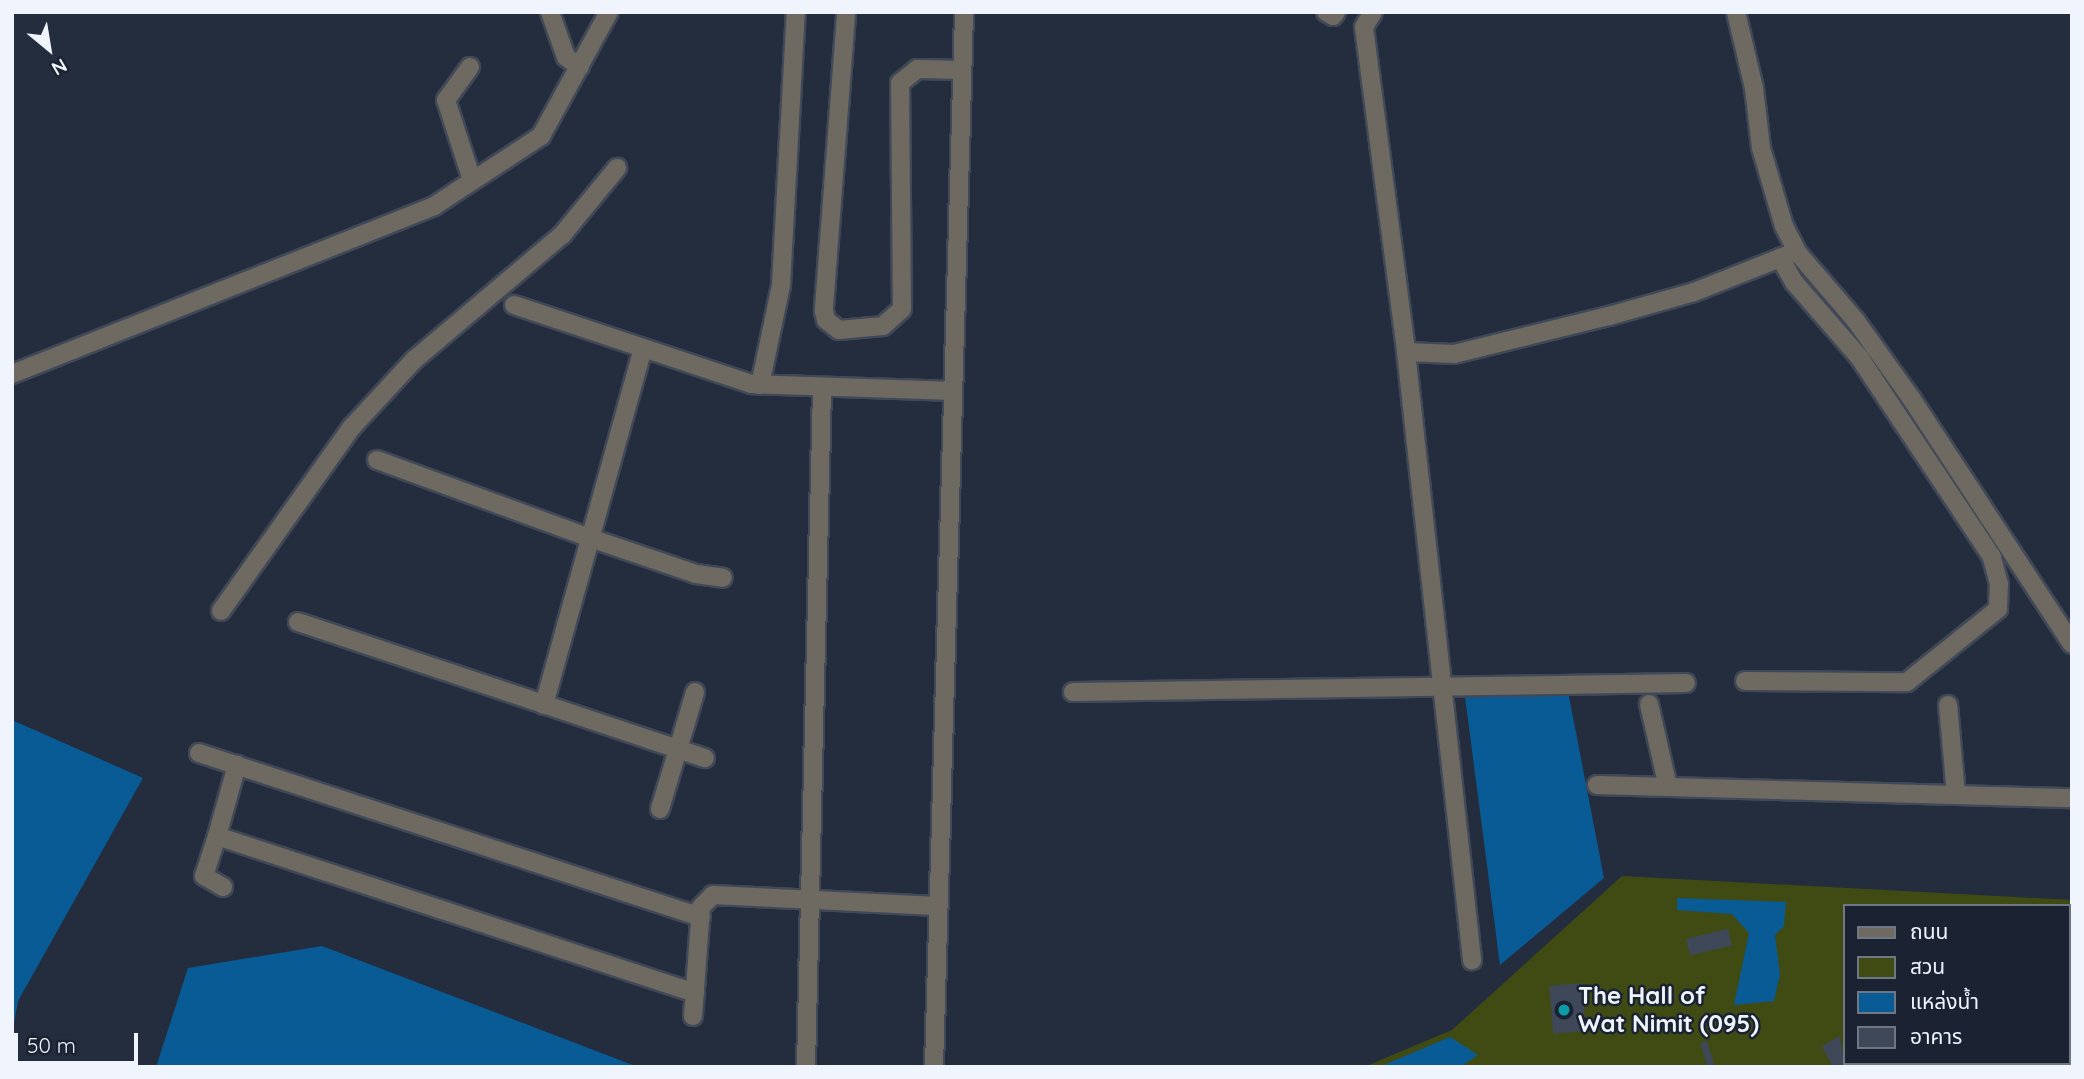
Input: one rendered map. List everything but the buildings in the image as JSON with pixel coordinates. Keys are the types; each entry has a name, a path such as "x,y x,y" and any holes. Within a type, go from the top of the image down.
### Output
{"street":[{"path":"550,12 563,51 580,67"},
{"path":"12,374 409,219 541,136 609,12"},
{"path":"760,385 781,285 796,12"},
{"path":"934,1067 964,12"},
{"path":"1326,12 1334,16 1336,12"},
{"path":"1373,12 1364,27 1406,352 1472,960"},
{"path":"1736,12 1754,88 1761,148 1794,282 1860,358 1992,556 1999,584 1998,609 1907,681 1745,681"},
{"path":"846,15 824,311 827,320 839,330 883,326 902,309 900,83 917,69 962,70"},
{"path":"470,67 446,100 472,180"},
{"path":"221,611 352,427 414,360 562,235 617,168"},
{"path":"1406,352 1454,354 1555,330 1694,292 1788,255"},
{"path":"1788,255 1887,365 2072,644"},
{"path":"514,305 760,385 953,391"},
{"path":"544,705 643,349"},
{"path":"806,1067 822,388"},
{"path":"377,460 590,538 696,574 723,578"},
{"path":"298,622 705,758"},
{"path":"1073,692 1686,683"},
{"path":"660,809 695,692"},
{"path":"1649,704 1668,787"},
{"path":"1948,705 1956,795"},
{"path":"199,753 701,916"},
{"path":"223,887 204,876 237,765"},
{"path":"1597,785 2072,798"},
{"path":"217,836 695,993"},
{"path":"694,1016 701,916 704,901 713,895 810,902 939,906"}],"green space":[{"path":"1622,876 2072,900 2072,1067 1364,1067 1452,1030"}],"water":[{"path":"1567,686 1604,878 1500,965 1464,689"},
{"path":"12,720 143,778 18,1001 12,1036"},
{"path":"1677,898 1786,902 1784,926 1775,935 1780,974 1774,1001 1734,1005 1749,933 1732,914 1677,910"},
{"path":"322,946 638,1067 156,1067 188,968"},
{"path":"1450,1037 1478,1055 1460,1067 1379,1067"}],"place":[{"name":"The Hall of Wat Nimit (095)","path":"1564,1010"}]}
